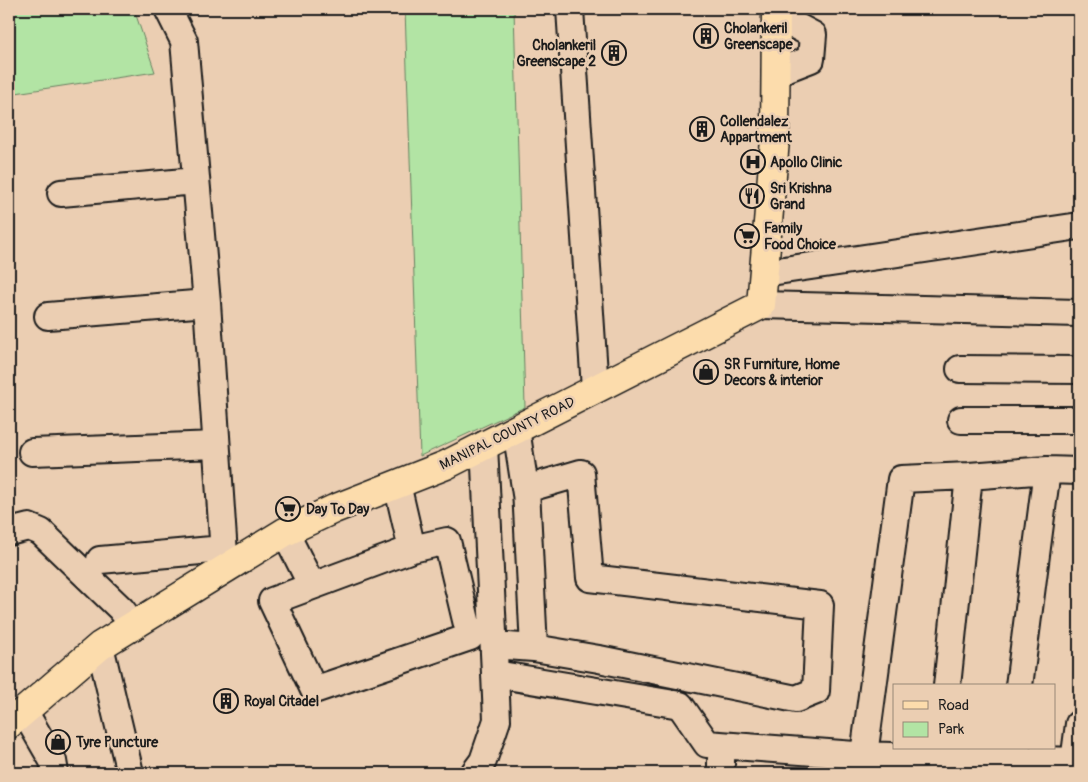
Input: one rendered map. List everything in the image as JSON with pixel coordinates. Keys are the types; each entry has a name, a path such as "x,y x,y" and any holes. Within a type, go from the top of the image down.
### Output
{"main road":[{"path":"761,305 775,140 776,16"},
{"name":"MANIPAL COUNTY ROAD","path":"16,717 100,646 134,626 224,559 334,509 446,465 761,305"}],"street":[{"path":"100,560 224,559 207,303 184,41 168,9"},
{"path":"570,9 595,389"},
{"path":"775,74 811,59 813,48 813,35 776,16"},
{"path":"61,193 196,181"},
{"path":"764,273 1079,226"},
{"path":"48,316 207,303"},
{"path":"761,305 1079,313"},
{"path":"960,369 1079,370"},
{"path":"961,420 1079,420"},
{"path":"516,429 526,494 534,648"},
{"path":"32,452 216,444"},
{"path":"474,773 483,761 497,720 484,445"},
{"path":"862,761 901,479 1047,470 1079,471"},
{"path":"1019,684 1047,470"},
{"path":"494,645 534,648 796,699 816,691 820,605 590,578 581,473 526,490 526,494"},
{"path":"947,684 969,476"},
{"path":"397,484 412,549"},
{"path":"9,532 29,527 41,532 121,609 134,626"},
{"path":"285,532 312,586"},
{"path":"447,541 470,637 314,690 272,601 412,549 447,541"},
{"path":"100,646 130,773"},
{"path":"495,674 680,705 707,744 721,745 794,762 936,758 1010,760 1076,765 1079,724"},
{"path":"16,717 53,761 55,773"},
{"path":"721,745 721,773"}],"green space":[{"path":"9,9 134,9 155,72 9,94"},
{"path":"405,9 514,9 525,407 420,456"}],"place":[{"name":"Cholankeril Greenscape","path":"706,36"},
{"name":"Cholankeril Greenscape 2","path":"614,53"},
{"name":"Collendalez Appartment","path":"702,129"},
{"name":"Apollo Clinic","path":"753,162"},
{"name":"Sri Krishna Grand","path":"752,196"},
{"name":"Family Food Choice","path":"747,236"},
{"name":"SR Furniture, Home Decors & interior","path":"706,372"},
{"name":"Day To Day","path":"288,509"},
{"name":"Royal Citadel","path":"226,701"},
{"name":"Tyre Puncture","path":"58,742"}]}
